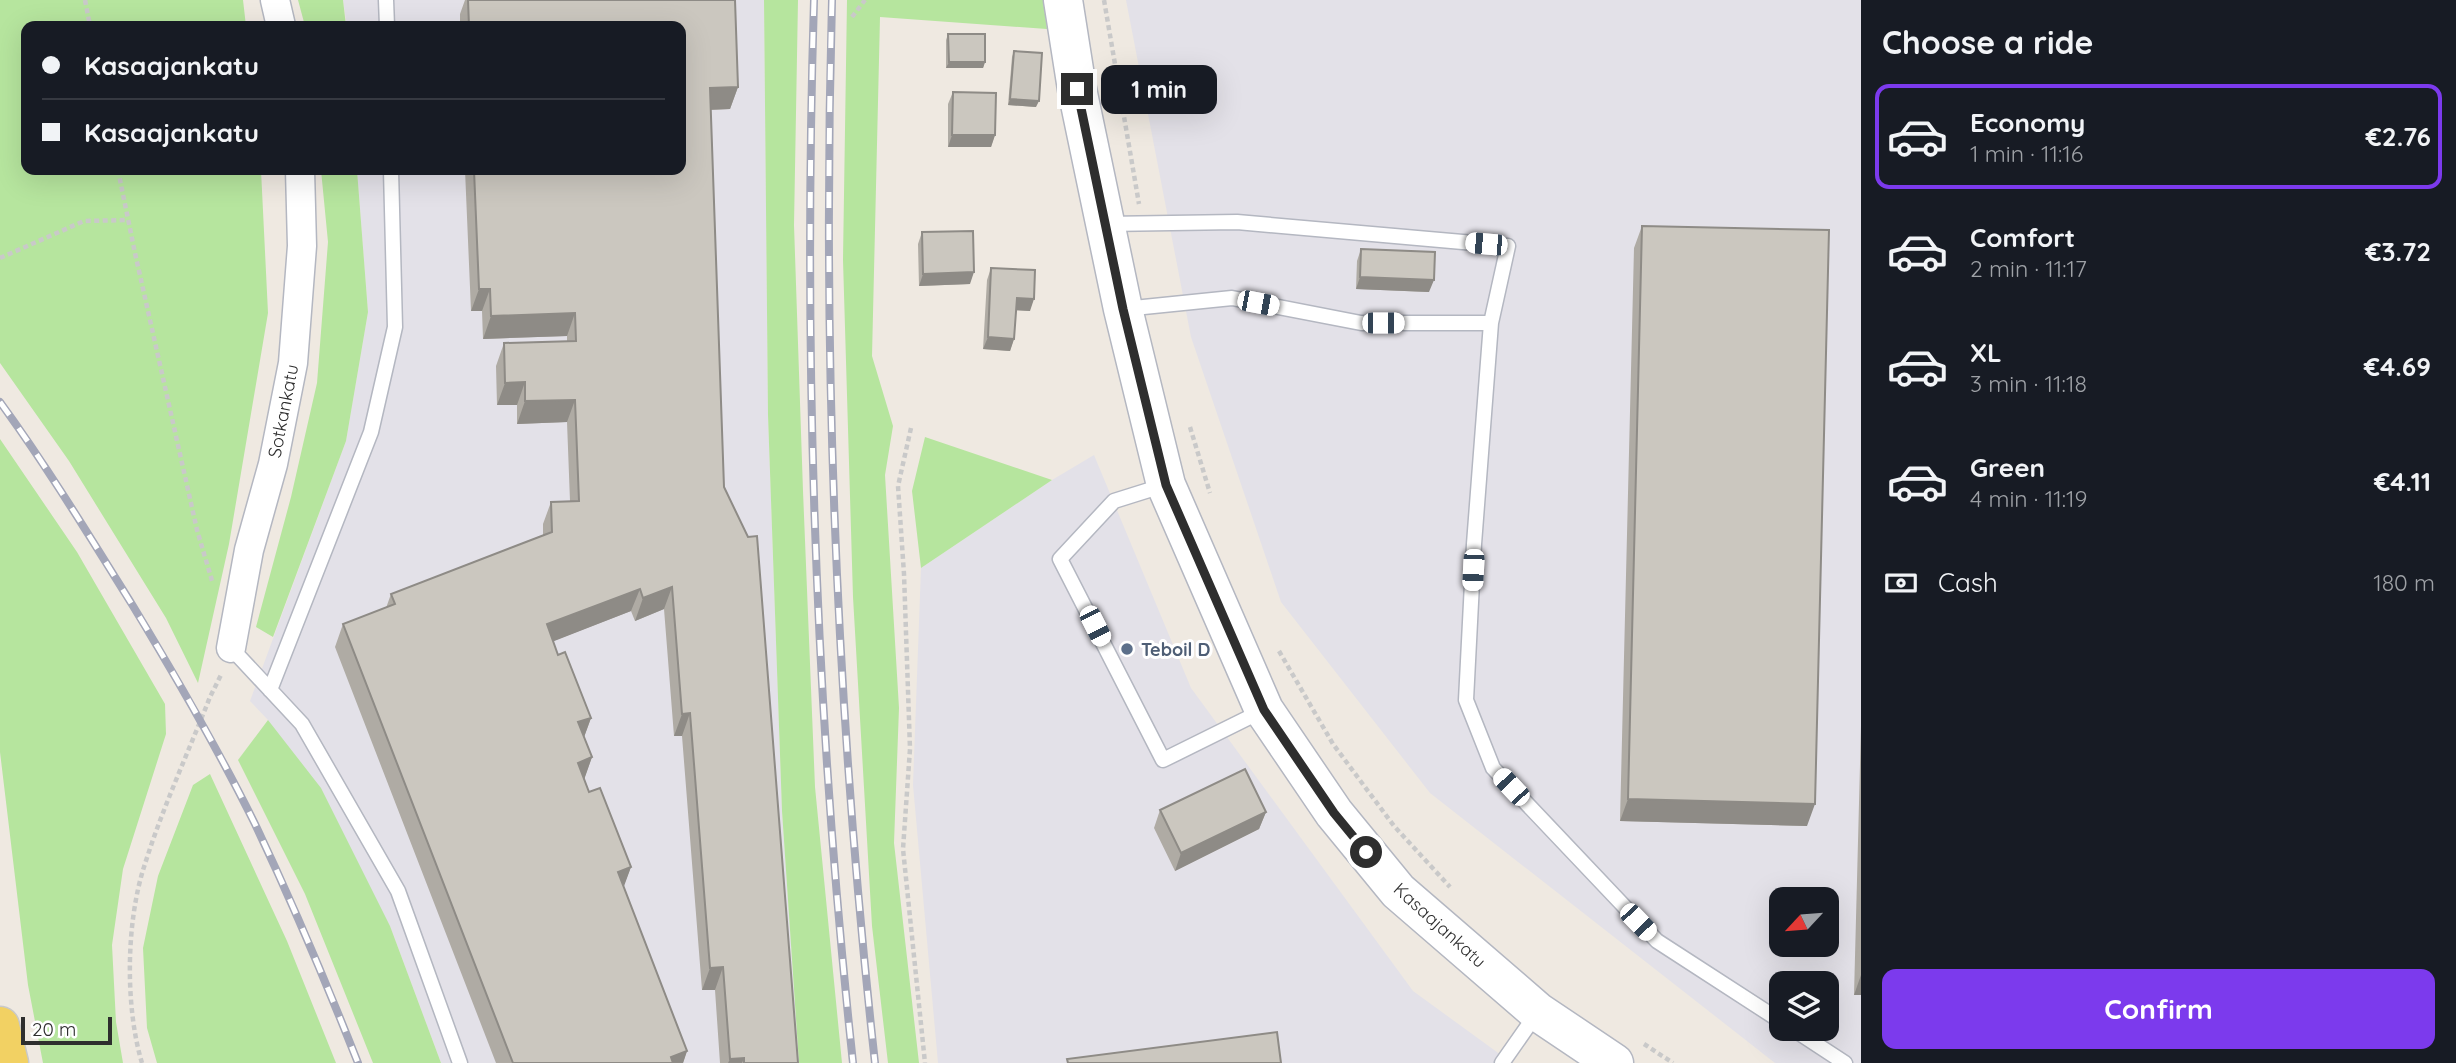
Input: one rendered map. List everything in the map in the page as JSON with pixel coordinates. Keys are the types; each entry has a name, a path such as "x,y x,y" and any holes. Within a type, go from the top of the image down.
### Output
{"main road":[{"path":"0,1026 9,1063"}],"street":[{"path":"275,0 280,21"},
{"name":"Kasaajankatu","path":"1063,0 1077,89 1123,309 1166,485 1264,710 1334,813 1398,891 1538,1012 1625,1051"},
{"name":"Sotkankatu","path":"231,648 249,550 272,464 293,363 302,246 300,175"}],"lane":[{"path":"386,0 387,21"},
{"path":"270,690 371,432 395,327 391,175"},
{"path":"1105,224 1237,222 1508,246 1491,323 1474,544 1466,700 1493,768 1657,941 1769,1014"},
{"path":"1123,309 1232,298 1361,323 1491,323"},
{"path":"1166,485 1114,501 1060,559 1163,760 1264,710"},
{"path":"231,648 302,724 398,891 460,1063"},
{"path":"1502,1063 1538,1012"},
{"path":"1811,1041 1845,1063"}],"path":[{"path":"85,0 89,21"},
{"path":"852,17 865,0"},
{"path":"1104,0 1143,224"},
{"path":"119,175 197,530 216,596"},
{"path":"0,258 84,221 128,219"},
{"path":"1190,425 1211,499"},
{"path":"911,428 898,486 910,749 902,849 925,1063"},
{"path":"1273,640 1333,744 1394,826 1454,891"},
{"path":"142,1063 136,1044 130,991 132,932 143,869 231,648"},
{"path":"1625,1051 1673,1063"}],"shaded area":[{"path":"343,0 764,0 768,415 782,811 799,1063 441,1063 390,926 268,720 250,701 346,441 368,312 357,175 686,175 686,21 346,21"},
{"path":"1126,0 1861,0 1861,1063 1775,1063 1430,793 1281,602 1191,337"},
{"path":"1094,455 1191,688 1413,991 1512,1063 938,1063 913,785 921,568"}],"green space":[{"path":"0,0 243,0 245,21 21,21 21,175 261,175 268,313 229,544 198,683 166,618 69,461 0,363"},
{"path":"298,0 343,0 345,21 304,21"},
{"path":"764,0 798,0 794,225 815,787 842,1063 799,1063 782,811 768,415"},
{"path":"847,0 1043,0 1047,29 880,17 872,356 893,426 885,475 899,708 894,843 919,1063 888,1063 872,926 853,597 843,260"},
{"path":"321,175 357,175 368,312 346,441 273,637 256,627 291,497 317,383 328,242"},
{"path":"925,437 1052,480 921,568 912,491"},
{"path":"0,439 77,552 165,704 166,734 123,869 112,945 116,1022 123,1063 43,1063 28,985 0,752"},
{"path":"268,720 321,788 390,926 441,1063 373,1063 305,894 238,760"},
{"path":"210,774 287,941 336,1063 157,1063 147,1028 143,948 158,876 193,785"}],"building":[{"path":"468,0 735,0 738,87 710,88 724,487 748,537 757,536 798,1063 744,1063 744,1058 730,1059 723,967 710,968 690,713 682,714 672,587 643,598 640,589 547,624 558,655 565,652 591,718 578,722 592,757 578,763 589,792 600,788 631,867 618,872 687,1051 671,1057 673,1063 513,1063 343,624 395,604 391,594 552,532 551,502 579,501 575,400 525,401 525,382 505,383 504,343 576,341 575,313 491,316 490,289 479,289 474,175 686,175 686,21 469,21"},
{"path":"948,34 985,34 985,62 949,62"},
{"path":"1014,51 1042,53 1039,101 1010,99"},
{"path":"953,92 996,93 995,135 952,135"},
{"path":"1642,226 1829,230 1815,804 1628,799"},
{"path":"973,231 974,272 923,274 922,232"},
{"path":"1361,249 1435,252 1434,280 1360,277"},
{"path":"991,268 1035,270 1034,299 1017,298 1014,339 988,337"},
{"path":"1245,769 1266,812 1181,853 1160,810"},
{"path":"1277,1032 1281,1063 1068,1063 1067,1059"}],"railway":[{"path":"814,0 810,266 815,532 829,798 853,1063"},
{"path":"832,0 829,266 835,532 850,798 875,1063"},
{"path":"0,402 52,477 133,606 226,768 282,883 358,1063"}],"place":[{"name":"Teboil D","path":"1127,649"}],"route":[{"path":"1077,89 1123,309 1166,485 1264,710 1334,813 1366,852"}]}
